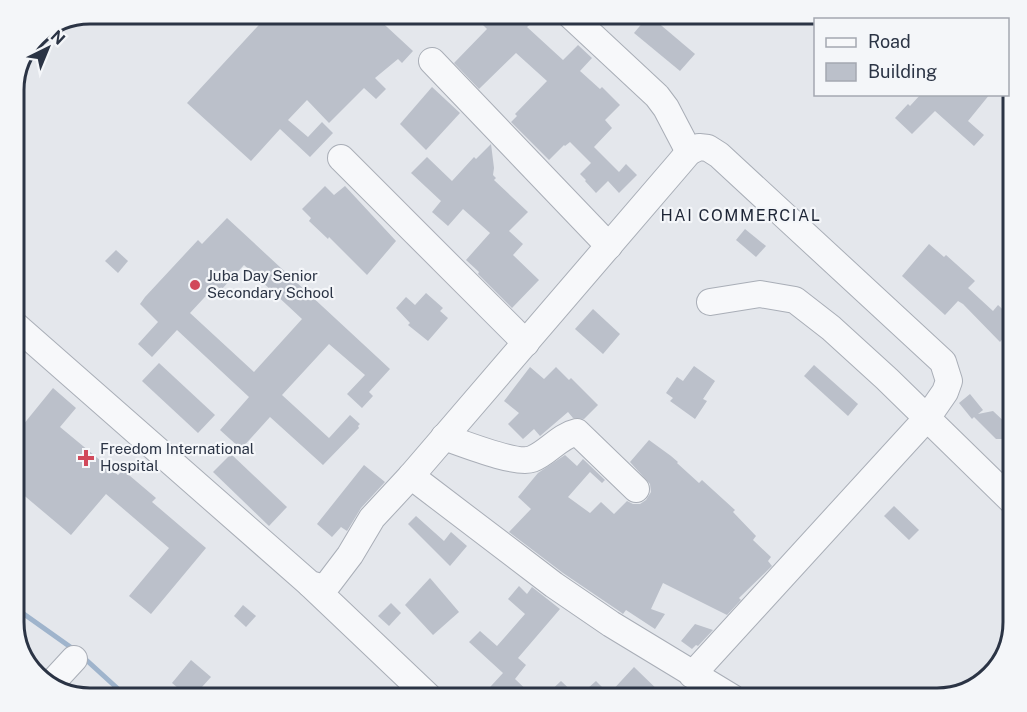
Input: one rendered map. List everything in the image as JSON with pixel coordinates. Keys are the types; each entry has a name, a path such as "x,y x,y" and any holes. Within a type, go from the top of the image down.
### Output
{"street":[{"path":"580,24 657,96 666,108 689,152"},
{"path":"432,61 609,246"},
{"path":"310,584 321,587 328,584 350,555 372,518 411,476 689,152 699,147 708,148 719,155 943,362 950,381 927,418 692,675"},
{"path":"341,158 526,343"},
{"path":"710,302 760,294 795,300 831,328 1003,491"},
{"path":"24,333 310,584 419,688"},
{"path":"444,437 506,457 524,460 532,459 577,432 636,489"},
{"path":"411,476 554,585 611,624 714,688"},
{"path":"56,678 74,659"}],"building":[{"path":"260,24 384,24 413,51 402,63 398,59 375,78 386,89 376,99 364,88 329,123 307,100 288,120 308,137 322,122 333,133 310,157 280,129 251,161 187,103"},
{"path":"531,24 527,27 563,60 578,45 592,58 580,71 600,89 602,87 620,105 605,120 612,128 594,147 619,172 626,164 637,175 619,193 608,181 596,193 580,174 591,163 570,142 549,160 511,122 517,116 515,114 547,81 516,53 479,89 454,63 487,29 483,25"},
{"path":"642,24 660,24 695,54 680,71 634,33"},
{"path":"432,87 460,113 426,150 400,124"},
{"path":"919,96 988,96 968,121 984,135 974,146 935,111 912,134 895,118 908,104 910,106"},
{"path":"491,144 493,175 496,178 494,180 528,212 509,231 523,244 513,255 539,280 512,308 466,260 490,233 463,209 448,226 432,212 441,201 411,173 427,157 452,181 474,157 476,159"},
{"path":"325,186 334,195 345,186 396,241 367,275 329,237 328,239 309,221 311,218 302,209"},
{"path":"227,218 390,369 369,392 373,396 362,408 347,394 365,375 329,344 282,395 329,438 350,415 360,424 359,428 323,465 270,417 241,449 220,430 249,397 177,330 152,357 138,344 158,322 140,304 198,240 202,244","holes":["244,265 302,319 254,372 190,313 216,285 221,290"]},
{"path":"745,229 766,246 756,257 736,240"},
{"path":"929,244 944,257 946,255 975,281 968,288 993,311 998,305 1003,310 1003,339 1000,342 958,301 945,315 902,276"},
{"path":"116,250 128,261 118,273 105,261"},
{"path":"426,293 443,308 440,311 448,318 428,341 408,325 410,323 396,308 406,297 415,305"},
{"path":"593,309 620,334 603,354 575,329"},
{"path":"159,363 215,415 198,433 142,381"},
{"path":"814,365 858,404 848,416 804,376"},
{"path":"694,366 715,381 703,399 707,401 695,419 670,401 673,398 666,393 677,377 683,381"},
{"path":"530,367 544,379 556,367 569,380 571,378 598,405 584,419 573,418 568,412 540,436 534,429 523,439 508,424 519,413 504,401"},
{"path":"53,388 76,408 60,427 118,475 123,470 156,498 152,502 206,548 151,614 129,596 169,548 106,494 71,535 24,495 24,424"},
{"path":"970,394 983,410 978,414 993,411 1003,420 1003,438 996,439 974,417 972,419 959,403"},
{"path":"649,440 678,462 699,483 702,480 735,510 733,512 756,536 753,540 771,557 768,561 772,566 739,598 741,600 727,615 663,583 651,609 665,614 655,629 626,610 623,614 509,532 531,509 518,497 538,473 565,455 577,466 583,459 605,480 602,483 590,472 568,497 590,513 601,502 614,514 627,501 640,504 651,492 650,484 630,462"},
{"path":"231,454 287,507 269,526 213,472"},
{"path":"364,465 385,482 361,508 347,531 341,527 332,537 317,524"},
{"path":"894,506 919,530 909,540 884,516"},
{"path":"416,516 444,541 451,532 467,546 450,566 408,524"},
{"path":"430,578 459,612 433,635 405,605"},
{"path":"519,586 527,594 532,587 560,609 518,658 526,665 515,679 524,688 489,688 503,673 469,642 480,631 497,646 525,614 508,599"},
{"path":"391,603 401,613 389,626 378,616"},
{"path":"243,605 256,616 246,627 234,616"},
{"path":"695,624 713,630 698,646 692,649 681,641"},
{"path":"191,660 211,677 201,688 178,688 172,683"},
{"path":"634,667 656,688 615,688"},
{"path":"561,681 568,688 554,688"},
{"path":"596,681 603,688 588,688"}],"waterway":[{"path":"24,614 76,651"},
{"path":"83,657 117,688"}],"place":[{"name":"Juba Day Senior Secondary School","path":"195,285"},
{"name":"Freedom International Hospital","path":"86,458"}],"district":[{"name":"HAI COMMERCIAL","path":"741,215"}]}
